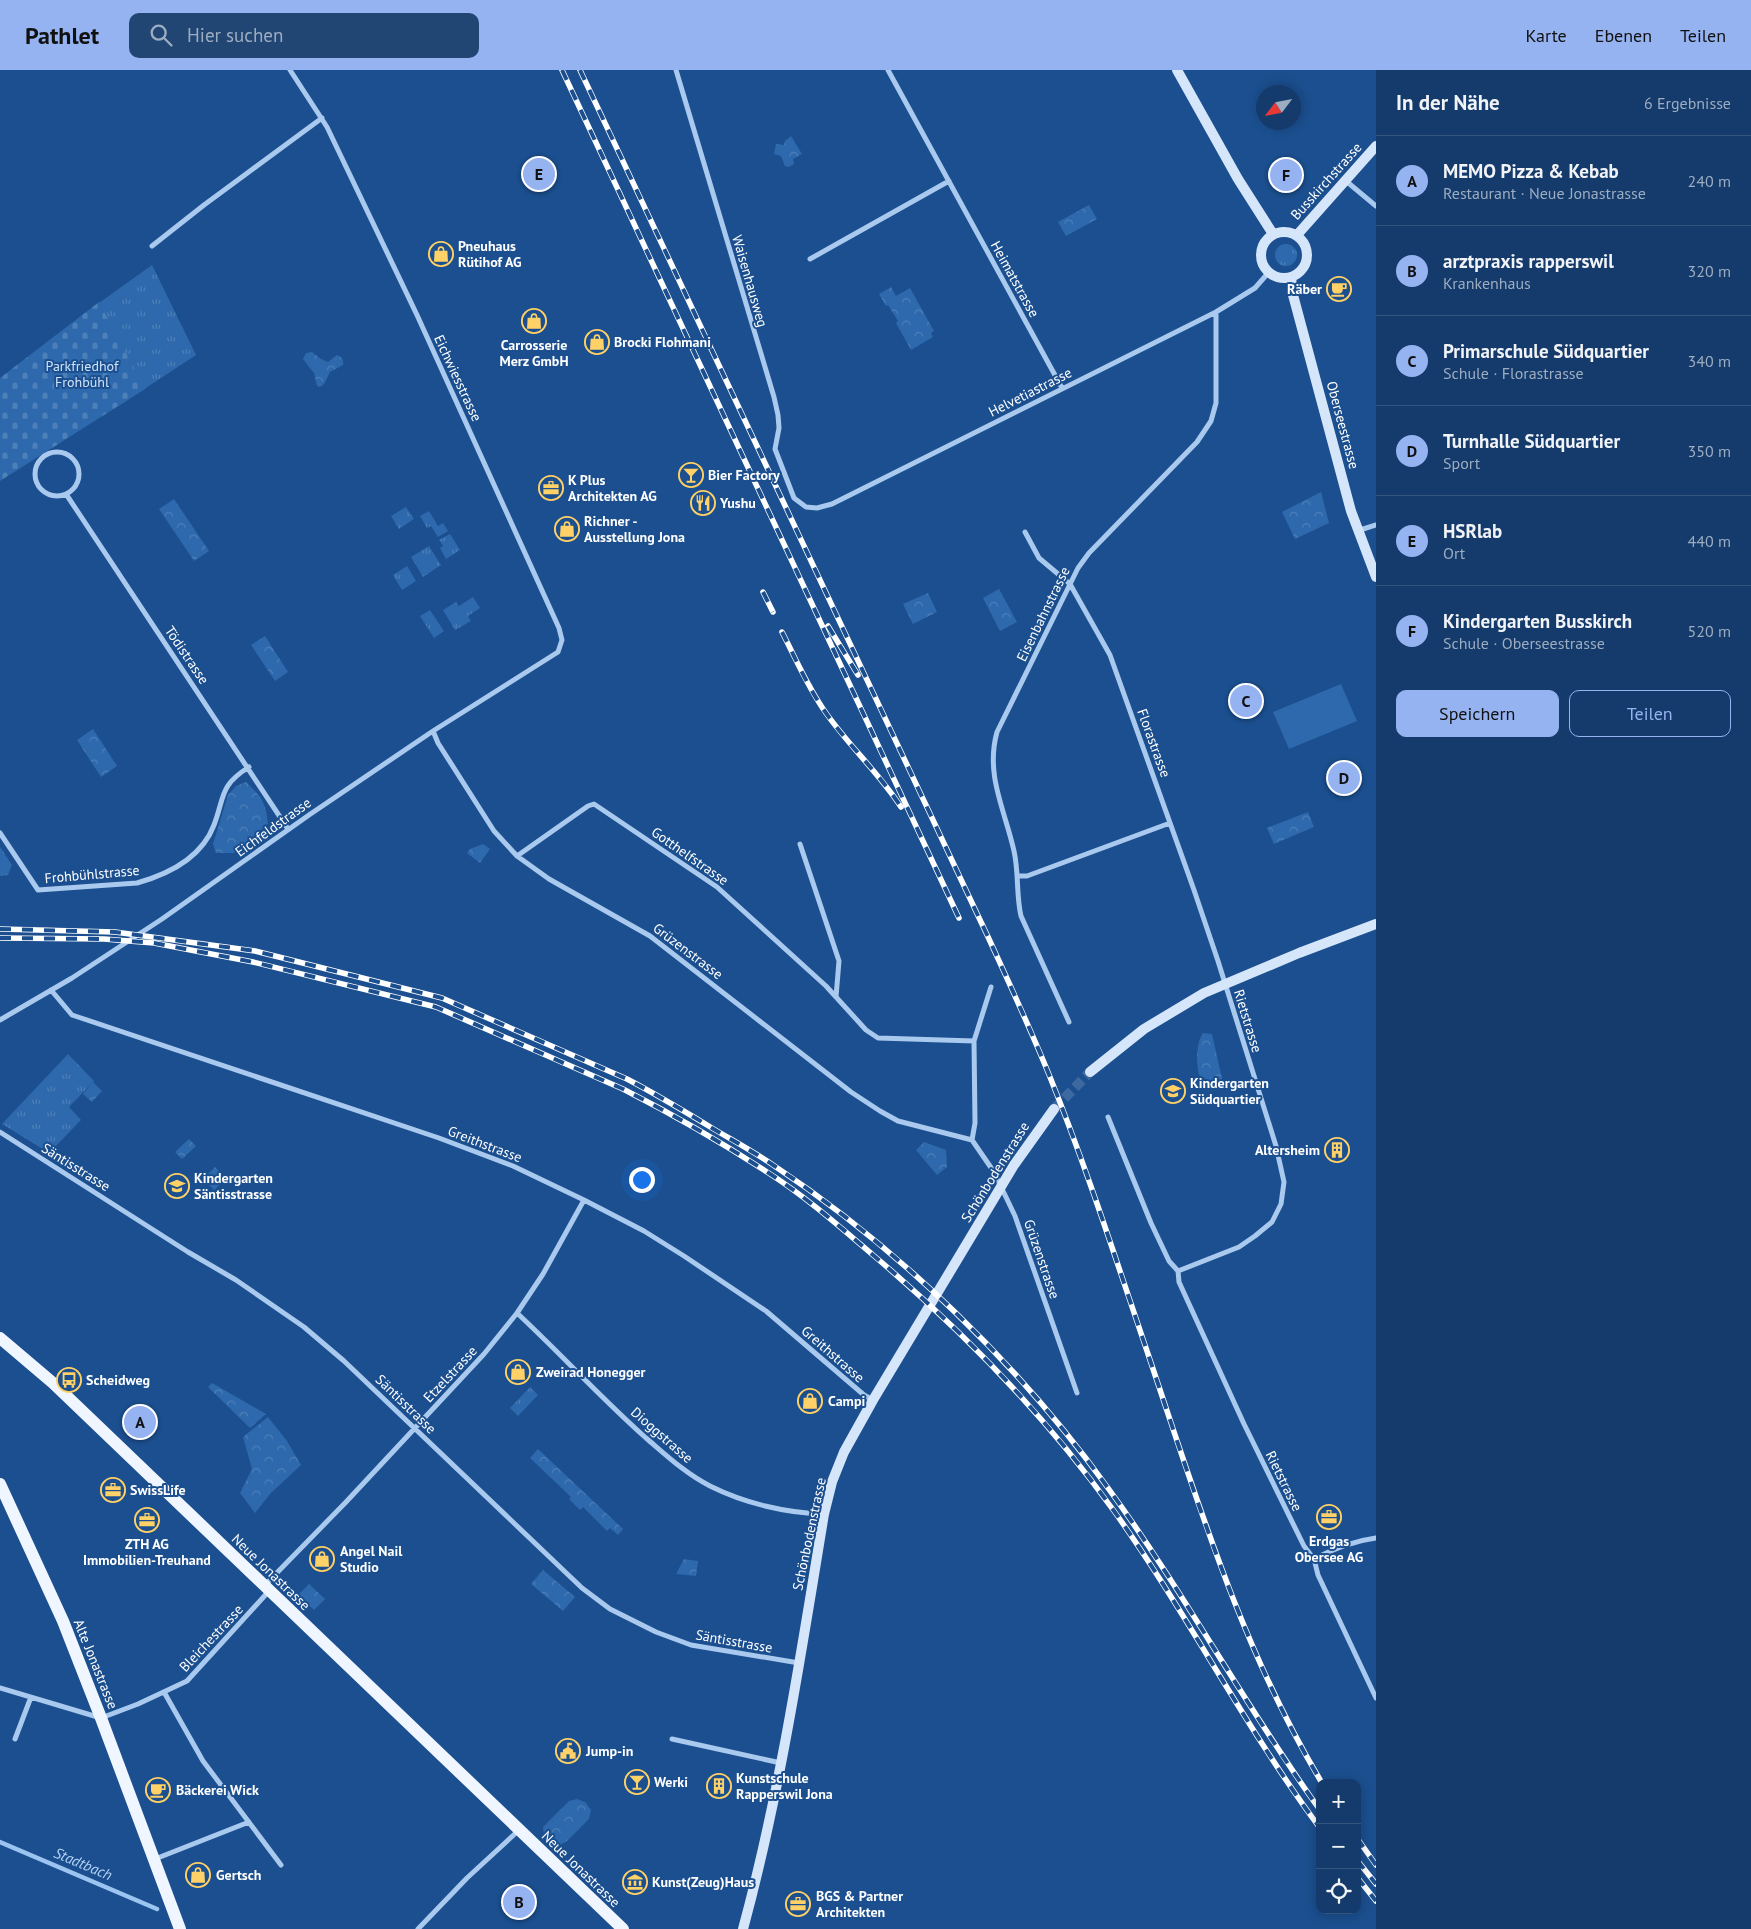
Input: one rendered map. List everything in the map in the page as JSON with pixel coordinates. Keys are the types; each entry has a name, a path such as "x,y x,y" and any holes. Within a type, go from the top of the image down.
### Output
{"main road":[{"name":"Neue Jonastrasse","path":"0,1338 6,1350 53,1383 623,1929"},
{"name":"Alte Jonastrasse","path":"0,1484 63,1621 102,1718 180,1929"}],"street":[{"name":"Eichwiesstrasse","path":"290,70 322,118 417,315 559,628 562,640 558,652"},
{"name":"Waisenhausweg","path":"676,70 774,397 779,428 775,450 794,498"},
{"name":"Heimatstrasse","path":"888,70 1062,388"},
{"path":"1177,70 1234,172 1273,234"},
{"path":"152,246 322,118"},
{"name":"Busskirchstrasse","path":"1297,235 1376,146"},
{"path":"810,259 949,181"},
{"path":"1346,181 1376,206"},
{"path":"1282,231 1297,235 1306,246 1307,261 1298,274 1284,278 1269,272 1264,266 1261,251 1264,243 1273,234 1282,231"},
{"name":"Helvetiastrasse","path":"794,498 806,507 817,508 832,504 1216,312 1255,288 1269,272"},
{"name":"Oberseestrasse","path":"1291,277 1293,295 1357,530 1376,577"},
{"name":"Eisenbahnstrasse","path":"1069,1022 1021,916 1018,904 1018,876 1014,851 994,776 992,750 997,732 1078,568 1089,553 1196,442 1211,421 1216,402 1216,312"},
{"path":"52,452 66,454 77,464 79,478 76,485 66,494 59,496 44,493 36,481 36,466 42,457 52,452"},
{"name":"Tödistrasse","path":"66,494 288,829"},
{"path":"1357,530 1376,525"},
{"name":"Florastrasse","path":"1024,532 1039,558 1070,584 1110,655 1194,890 1224,983"},
{"name":"Eichfeldstrasse","path":"0,1020 51,990 162,919 288,829 433,732 558,652"},
{"name":"Grüzenstrasse","path":"433,732 438,743 494,831 517,856 552,881 650,936 851,1092 880,1111 898,1121 972,1140 988,1162 1015,1216 1077,1392"},
{"name":"Frohbühlstrasse","path":"0,832 38,890 137,883 152,879 171,870 190,858 198,850 214,825 222,795 228,784 236,776 249,768"},
{"name":"Gotthelfstrasse","path":"517,856 588,806 594,804 717,887 836,997 866,1030 878,1038 974,1041"},
{"path":"1018,876 1026,876 1170,823"},
{"path":"800,844 839,961 836,997"},
{"path":"1090,1072 1144,1029 1175,1009 1224,983 1376,924"},
{"name":"Rietstrasse","path":"1178,1271 1211,1259 1247,1241 1272,1222 1281,1204 1284,1182 1276,1146 1224,983"},
{"path":"972,1140 975,1123 974,1041 991,987"},
{"name":"Greithstrasse","path":"51,990 72,1015 439,1138 514,1166 584,1200 644,1231 766,1311 864,1396 873,1400"},
{"name":"Schönbodenstrasse","path":"743,1929 757,1879 782,1764 824,1514 832,1482 844,1452 873,1400 1001,1186 1028,1144 1054,1109"},
{"name":"Rietstrasse","path":"1108,1117 1145,1209 1169,1261 1178,1271 1179,1282 1244,1424 1304,1546 1314,1559 1318,1574 1376,1698"},
{"name":"Säntisstrasse","path":"0,1132 188,1252 236,1280 290,1317 344,1361 549,1558 582,1588 610,1609 656,1632 691,1645 799,1663"},
{"name":"Etzelstrasse","path":"267,1589 484,1354 517,1313 543,1274 584,1200"},
{"name":"Dioggstrasse","path":"517,1313 621,1415 690,1473 728,1494 761,1505 824,1514"},
{"path":"1314,1559 1357,1540 1376,1538"},
{"name":"Bleichestrasse","path":"102,1718 187,1681 267,1589"},
{"path":"0,1688 102,1718"},
{"path":"164,1692 203,1761 281,1865"},
{"path":"15,1739 31,1697"},
{"path":"672,1740 782,1764"},
{"path":"154,1860 249,1822"},
{"path":"418,1929 467,1878 519,1830"}],"green space":[{"path":"791,136 802,154 793,159 794,164 789,167 785,166 781,156 774,154 776,144 784,145 785,141"},
{"path":"1089,205 1097,219 1066,236 1058,222"},
{"path":"1286,244 1294,247 1297,255 1294,263 1286,266 1278,263 1275,255 1278,247"},
{"path":"152,265 196,355 117,407 92,308"},
{"path":"891,287 896,296 910,288 934,331 931,333 933,337 911,350 896,323 898,321 879,294"},
{"name":"Parkfriedhof Frohbühl","path":"99,302 145,389 0,481 0,378"},
{"path":"312,352 328,362 337,355 343,360 343,365 330,372 324,384 320,387 317,386 314,373 303,359 306,353"},
{"path":"1321,492 1329,523 1295,539 1282,512"},
{"path":"174,499 209,551 194,561 159,509"},
{"path":"406,507 414,519 399,529 391,516"},
{"path":"429,511 438,526 443,523 448,531 438,537 431,526 427,528 420,516"},
{"path":"450,534 460,550 446,559 440,548 443,546 439,540"},
{"path":"429,546 441,565 423,577 411,557"},
{"path":"407,566 416,581 402,590 393,575"},
{"path":"999,589 1017,622 1000,631 983,598"},
{"path":"928,593 937,612 913,624 903,604"},
{"path":"473,597 480,608 468,616 471,621 455,630 443,610 456,602 459,606"},
{"path":"430,610 444,631 434,638 420,616"},
{"path":"265,636 288,672 275,681 251,645"},
{"path":"1341,684 1357,721 1289,749 1273,712"},
{"path":"93,729 117,766 101,777 77,740"},
{"path":"246,782 262,801 268,824 234,853 216,853 213,844 228,795 236,786"},
{"path":"1308,812 1314,827 1274,844 1267,828"},
{"path":"483,844 490,849 480,863 467,853 470,849"},
{"path":"0,847 12,865 8,875 0,876"},
{"path":"1203,1033 1212,1034 1223,1083 1209,1081 1199,1075 1197,1053"},
{"path":"68,1054 94,1081 69,1107 81,1120 49,1153 2,1124"},
{"path":"93,1082 102,1091 92,1102 83,1094"},
{"path":"189,1139 196,1146 182,1159 175,1152"},
{"path":"924,1142 946,1150 947,1167 937,1175 916,1150"},
{"path":"215,1167 226,1178 214,1190 203,1179"},
{"path":"212,1383 266,1414 250,1428 208,1387"},
{"path":"530,1387 538,1395 518,1416 510,1408"},
{"path":"268,1417 287,1441 301,1465 270,1494 255,1513 240,1493 252,1469 243,1437"},
{"path":"538,1449 623,1529 618,1535 610,1528 607,1531 583,1507 580,1510 569,1499 571,1497 530,1458"},
{"path":"684,1559 698,1561 696,1576 676,1574"},
{"path":"543,1570 575,1597 563,1611 531,1584"},
{"path":"309,1584 325,1599 314,1610 298,1595"},
{"path":"577,1799 585,1802 591,1810 589,1819 567,1841 560,1845 551,1843 544,1835 543,1827 569,1801"}],"waterway":[{"name":"Stadtbach","path":"0,1842 157,1909"}],"tunnel":[{"path":"1054,1109 1090,1072"}],"railway":[{"path":"562,70 959,918"},
{"path":"580,70 989,939 1035,1042 1064,1112 1089,1181 1185,1466 1224,1574 1268,1681 1320,1779"},
{"path":"763,592 773,612"},
{"path":"828,626 858,675"},
{"path":"782,632 808,684 826,713 901,807"},
{"path":"0,929 115,932 255,951 442,998 627,1079 773,1165 867,1234 912,1272 997,1354 1036,1398 1074,1443 1136,1527 1292,1771 1316,1804"},
{"path":"0,938 104,939 154,943 253,962 436,1007 623,1089 660,1108 781,1181 835,1222 939,1314 1001,1375 1060,1441 1088,1476 1141,1550 1266,1750 1317,1824"},
{"path":"1361,1844 1376,1865"},
{"path":"1361,1865 1376,1884"},
{"path":"1361,1882 1376,1901"}],"place":[{"name":"HSRlab","path":"539,174"},
{"name":"Kindergarten Busskirch","path":"1286,175"},
{"name":"Pneuhaus Rütihof AG","path":"441,254"},
{"name":"Räber","path":"1339,289"},
{"name":"Carrosserie Merz GmbH","path":"534,321"},
{"name":"Brocki Flohmani","path":"597,342"},
{"name":"Bier Factory","path":"691,475"},
{"name":"K Plus Architekten AG","path":"551,488"},
{"name":"Yushu","path":"703,503"},
{"name":"Richner - Ausstellung Jona","path":"567,529"},
{"name":"Primarschule Südquartier","path":"1246,701"},
{"name":"Turnhalle Südquartier","path":"1344,778"},
{"name":"Kindergarten Südquartier","path":"1173,1091"},
{"name":"Altersheim","path":"1337,1150"},
{"name":"Kindergarten Säntisstrasse","path":"177,1186"},
{"name":"Zweirad Honegger","path":"518,1372"},
{"name":"Scheidweg","path":"69,1380"},
{"name":"Campi","path":"810,1401"},
{"name":"MEMO Pizza & Kebab","path":"140,1422"},
{"name":"SwissLife","path":"113,1490"},
{"name":"Erdgas Obersee AG","path":"1329,1517"},
{"name":"ZTH AG Immobilien-Treuhand","path":"147,1520"},
{"name":"Angel Nail Studio","path":"322,1559"},
{"name":"Jump-in","path":"568,1751"},
{"name":"Werki","path":"637,1782"},
{"name":"Kunstschule Rapperswil Jona","path":"719,1786"},
{"name":"Bäckerei Wick","path":"158,1790"},
{"name":"Gertsch","path":"198,1875"},
{"name":"Kunst(Zeug)Haus","path":"635,1882"},
{"name":"arztpraxis rapperswil","path":"519,1902"},
{"name":"BGS & Partner Architekten","path":"798,1904"}]}
